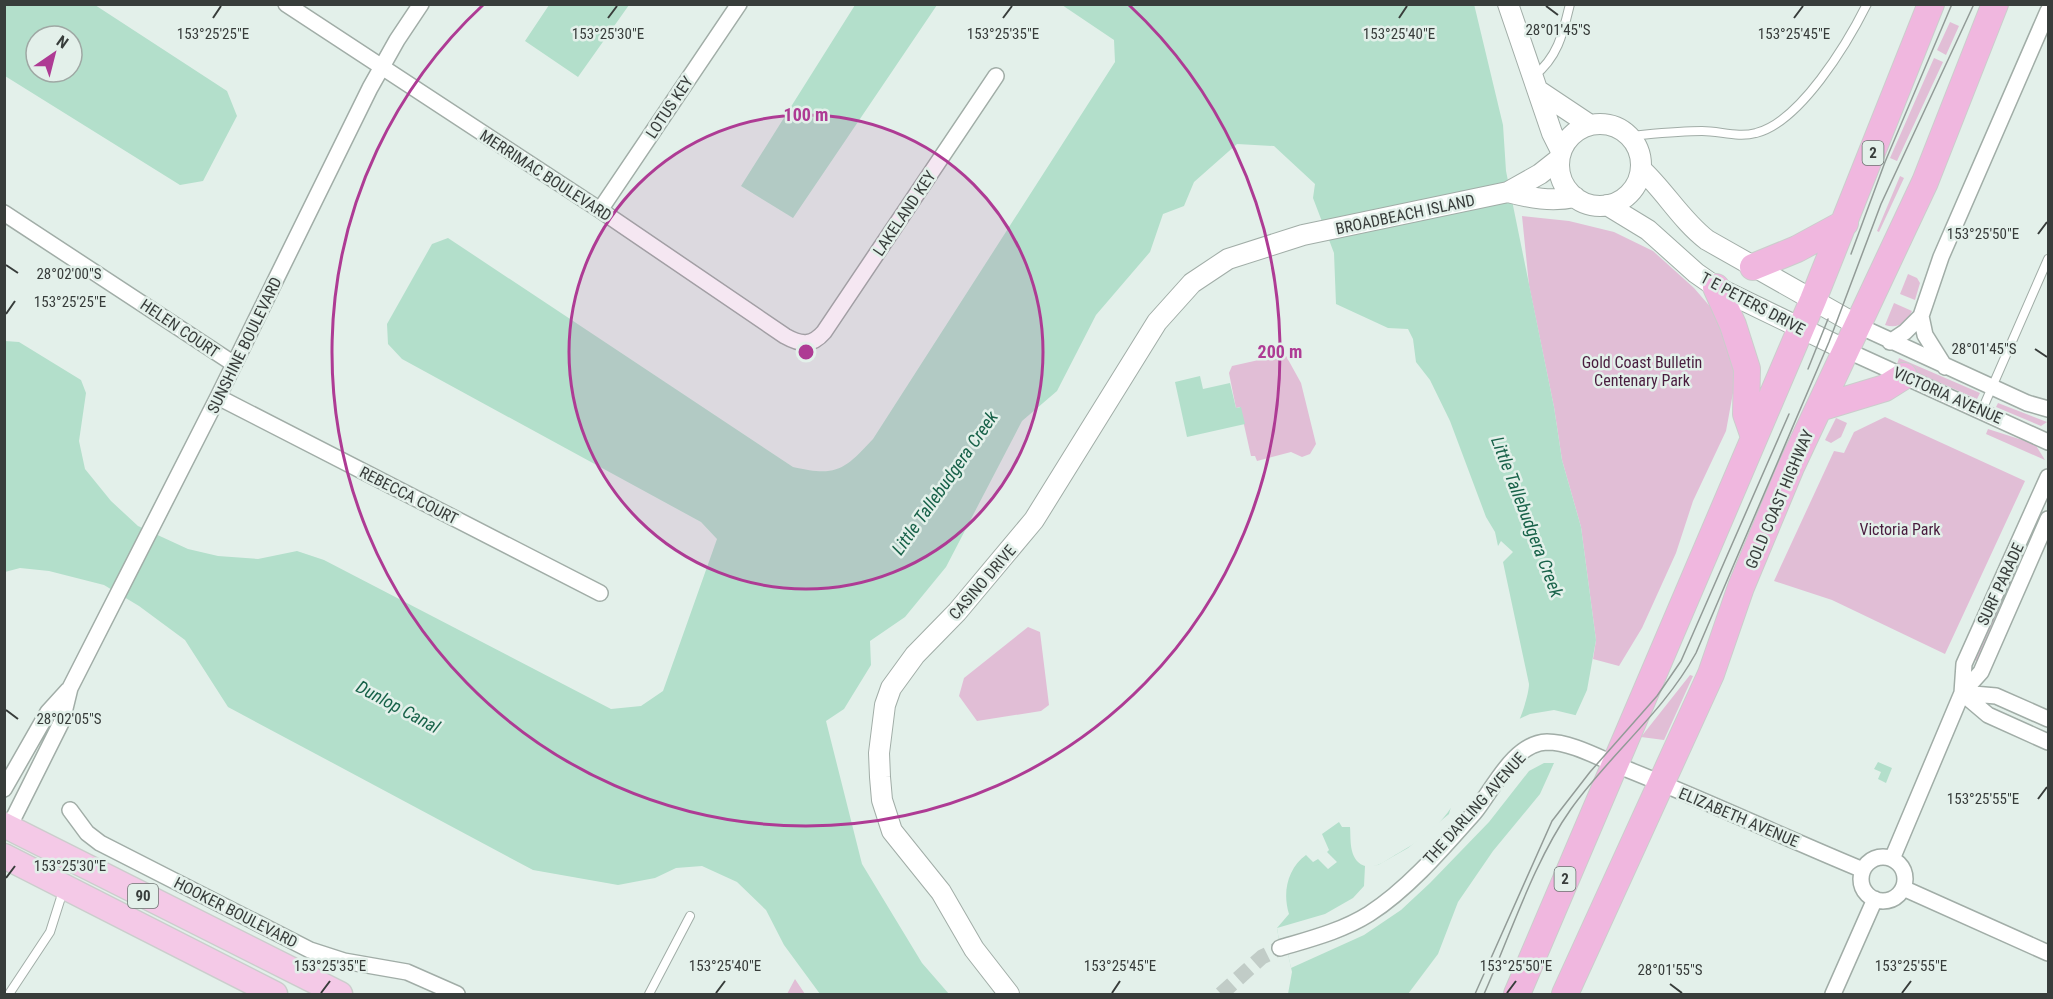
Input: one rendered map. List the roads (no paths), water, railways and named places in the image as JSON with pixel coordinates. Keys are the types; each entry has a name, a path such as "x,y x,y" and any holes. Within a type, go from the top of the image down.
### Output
{"highway":[{"name":"2","path":"1517,994 1813,300 1931,4"},
{"name":"GOLD COAST HIGHWAY","path":"1565,994 1714,666 1747,573 1819,408 1925,183 1995,4"},
{"path":"1753,267 1797,249 1845,223"},
{"path":"1716,287 1733,325 1747,369 1746,414 1754,437"},
{"path":"1819,408 1885,388 1904,376"}],"main road":[{"name":"HOOKER BOULEVARD","path":"7,826 340,994"},
{"name":"90","path":"4,856 275,994"}],"street":[{"name":"MERRIMAC BOULEVARD","path":"286,4 600,210 785,336 806,344"},
{"name":"SUNSHINE BOULEVARD","path":"7,826 62,721 70,688 382,67 421,4"},
{"name":"LOTUS KEY","path":"600,210 739,4"},
{"path":"1508,4 1560,155 1562,180 1575,197 1585,203 1607,205 1630,193 1641,169 1640,157 1629,136 1617,128 1604,124 1590,125 1572,135 1560,155"},
{"path":"1890,342 1905,332 1921,316 1941,257 2049,11"},
{"name":"LAKELAND KEY","path":"806,344 817,340 824,332 996,76"},
{"path":"1533,77 1590,125"},
{"name":"BROADBEACH ISLAND","path":"1303,235 1508,192 1540,174 1560,155"},
{"name":"T E PETERS DRIVE","path":"1641,169 1697,232 1753,267 1813,300"},
{"name":"BROADBEACH ISLAND","path":"1508,192 1526,197 1560,201 1575,197"},
{"name":"T E PETERS DRIVE","path":"1607,205 1648,230 1696,273 1716,287 1846,350"},
{"name":"HELEN COURT","path":"4,213 234,364"},
{"name":"CASINO DRIVE","path":"1010,994 974,949 941,892 892,831 886,818 879,753 885,705 891,688 915,655 957,612 1034,520 1136,353 1176,298 1209,270 1228,259 1303,235"},
{"name":"VICTORIA AVENUE","path":"1813,300 1890,342 2027,403 2049,408"},
{"path":"1921,316 1925,335 1945,367"},
{"name":"VICTORIA AVENUE","path":"1846,350 2049,442"},
{"name":"REBECCA COURT","path":"218,397 600,593"},
{"name":"SURF PARADE","path":"1892,859 1962,693 1964,664 2049,477"},
{"name":"SURF PARADE","path":"1962,693 1981,672 2049,519"},
{"name":"SUNSHINE BOULEVARD","path":"4,789 48,712 70,688"},
{"path":"1962,693 1996,696 2049,719"},
{"path":"1962,693 1988,715 2049,742"},
{"path":"2014,704 2028,720 2049,730"},
{"name":"THE DARLING AVENUE","path":"1280,948 1342,928 1369,914 1393,896 1475,811 1517,756 1527,749 1545,742 1577,749 1615,764"},
{"name":"ELIZABETH AVENUE","path":"1615,764 1863,870"},
{"name":"HOOKER BOULEVARD","path":"70,810 87,833 100,843 310,950 344,961 407,972 454,994"},
{"path":"1878,857 1892,859 1903,869 1904,888 1893,899 1875,899 1863,889 1861,882 1863,870 1871,860 1878,857"},
{"path":"1904,888 2049,953"},
{"path":"1833,994 1875,899"}],"lane":[{"path":"1533,77 1549,64 1562,37 1570,4"},
{"path":"1629,136 1702,131 1739,135 1767,130 1791,113 1828,67 1842,49 1867,4"},
{"path":"1982,410 2049,260"},
{"path":"9,994 50,932 64,888"},
{"path":"649,994 690,916"}],"water":[{"path":"1474,4 1503,125 1506,171 1554,407 1562,460 1581,527 1596,640 1587,690 1540,794 1493,851 1458,902 1438,954 1408,994 1288,994 1292,972 1288,954 1281,953 1277,928 1289,914 1286,897 1288,881 1295,867 1306,855 1313,862 1318,859 1328,869 1337,862 1327,852 1329,850 1322,834 1339,822 1342,827 1350,827 1353,854 1358,862 1367,867 1386,861 1412,845 1434,828 1455,802 1474,786 1502,749 1520,718 1529,684 1503,562 1513,552 1501,541 1498,546 1495,532 1486,517 1450,421 1430,380 1416,362 1413,339 1408,329 1388,328 1336,304 1334,253 1313,198 1315,184 1274,146 1237,144 1194,182 1184,206 1163,214 1150,252 1096,315 1057,391 1022,421 946,567 905,617 870,641 871,665 844,709 826,721 862,864 922,963 949,994 820,994 784,945 766,910 737,882 702,866 676,868 655,878 618,885 533,870 228,707 185,640 139,606 104,585 49,571 20,568 5,572 5,341 19,342 81,380 86,393 79,441 85,469 111,501 138,526 188,549 218,556 258,559 297,551 324,560 611,709 641,706 663,691 717,539 701,522 402,359 388,344 387,324 432,244 448,238 793,467 830,471 847,464 873,439 1115,62 1114,40 1062,5"},
{"path":"4,5 95,5 227,91 237,116 203,181 180,185 5,76"},
{"path":"549,5 629,5 578,77 525,41"},
{"path":"855,5 937,5 793,218 741,186"},
{"path":"1200,376 1203,389 1230,383 1236,408 1241,407 1245,424 1187,437 1175,382"},
{"path":"1878,762 1892,768 1886,783 1878,779 1881,772 1874,769"}],"tunnel":[{"path":"1221,994 1262,957 1280,948"}],"tram line":[{"path":"1851,254 1885,162 1952,4"},
{"path":"1484,994 1534,875 1571,809 1668,695 1696,653 1829,342 1881,204 1974,4"},
{"path":"1808,369 1828,319"},
{"path":"1475,994 1552,821 1590,772 1657,696 1681,661 1789,414"}],"park label":[{"name":"Gold Coast Bulletin Centenary Park","path":"1642,371"},
{"name":"Victoria Park","path":"1900,529"}],"water label":[{"name":"Little Tallebudgera Creek","path":"945,483"},
{"name":"Little Tallebudgera Creek","path":"1527,517"},
{"name":"Dunlop Canal","path":"398,707"}]}
